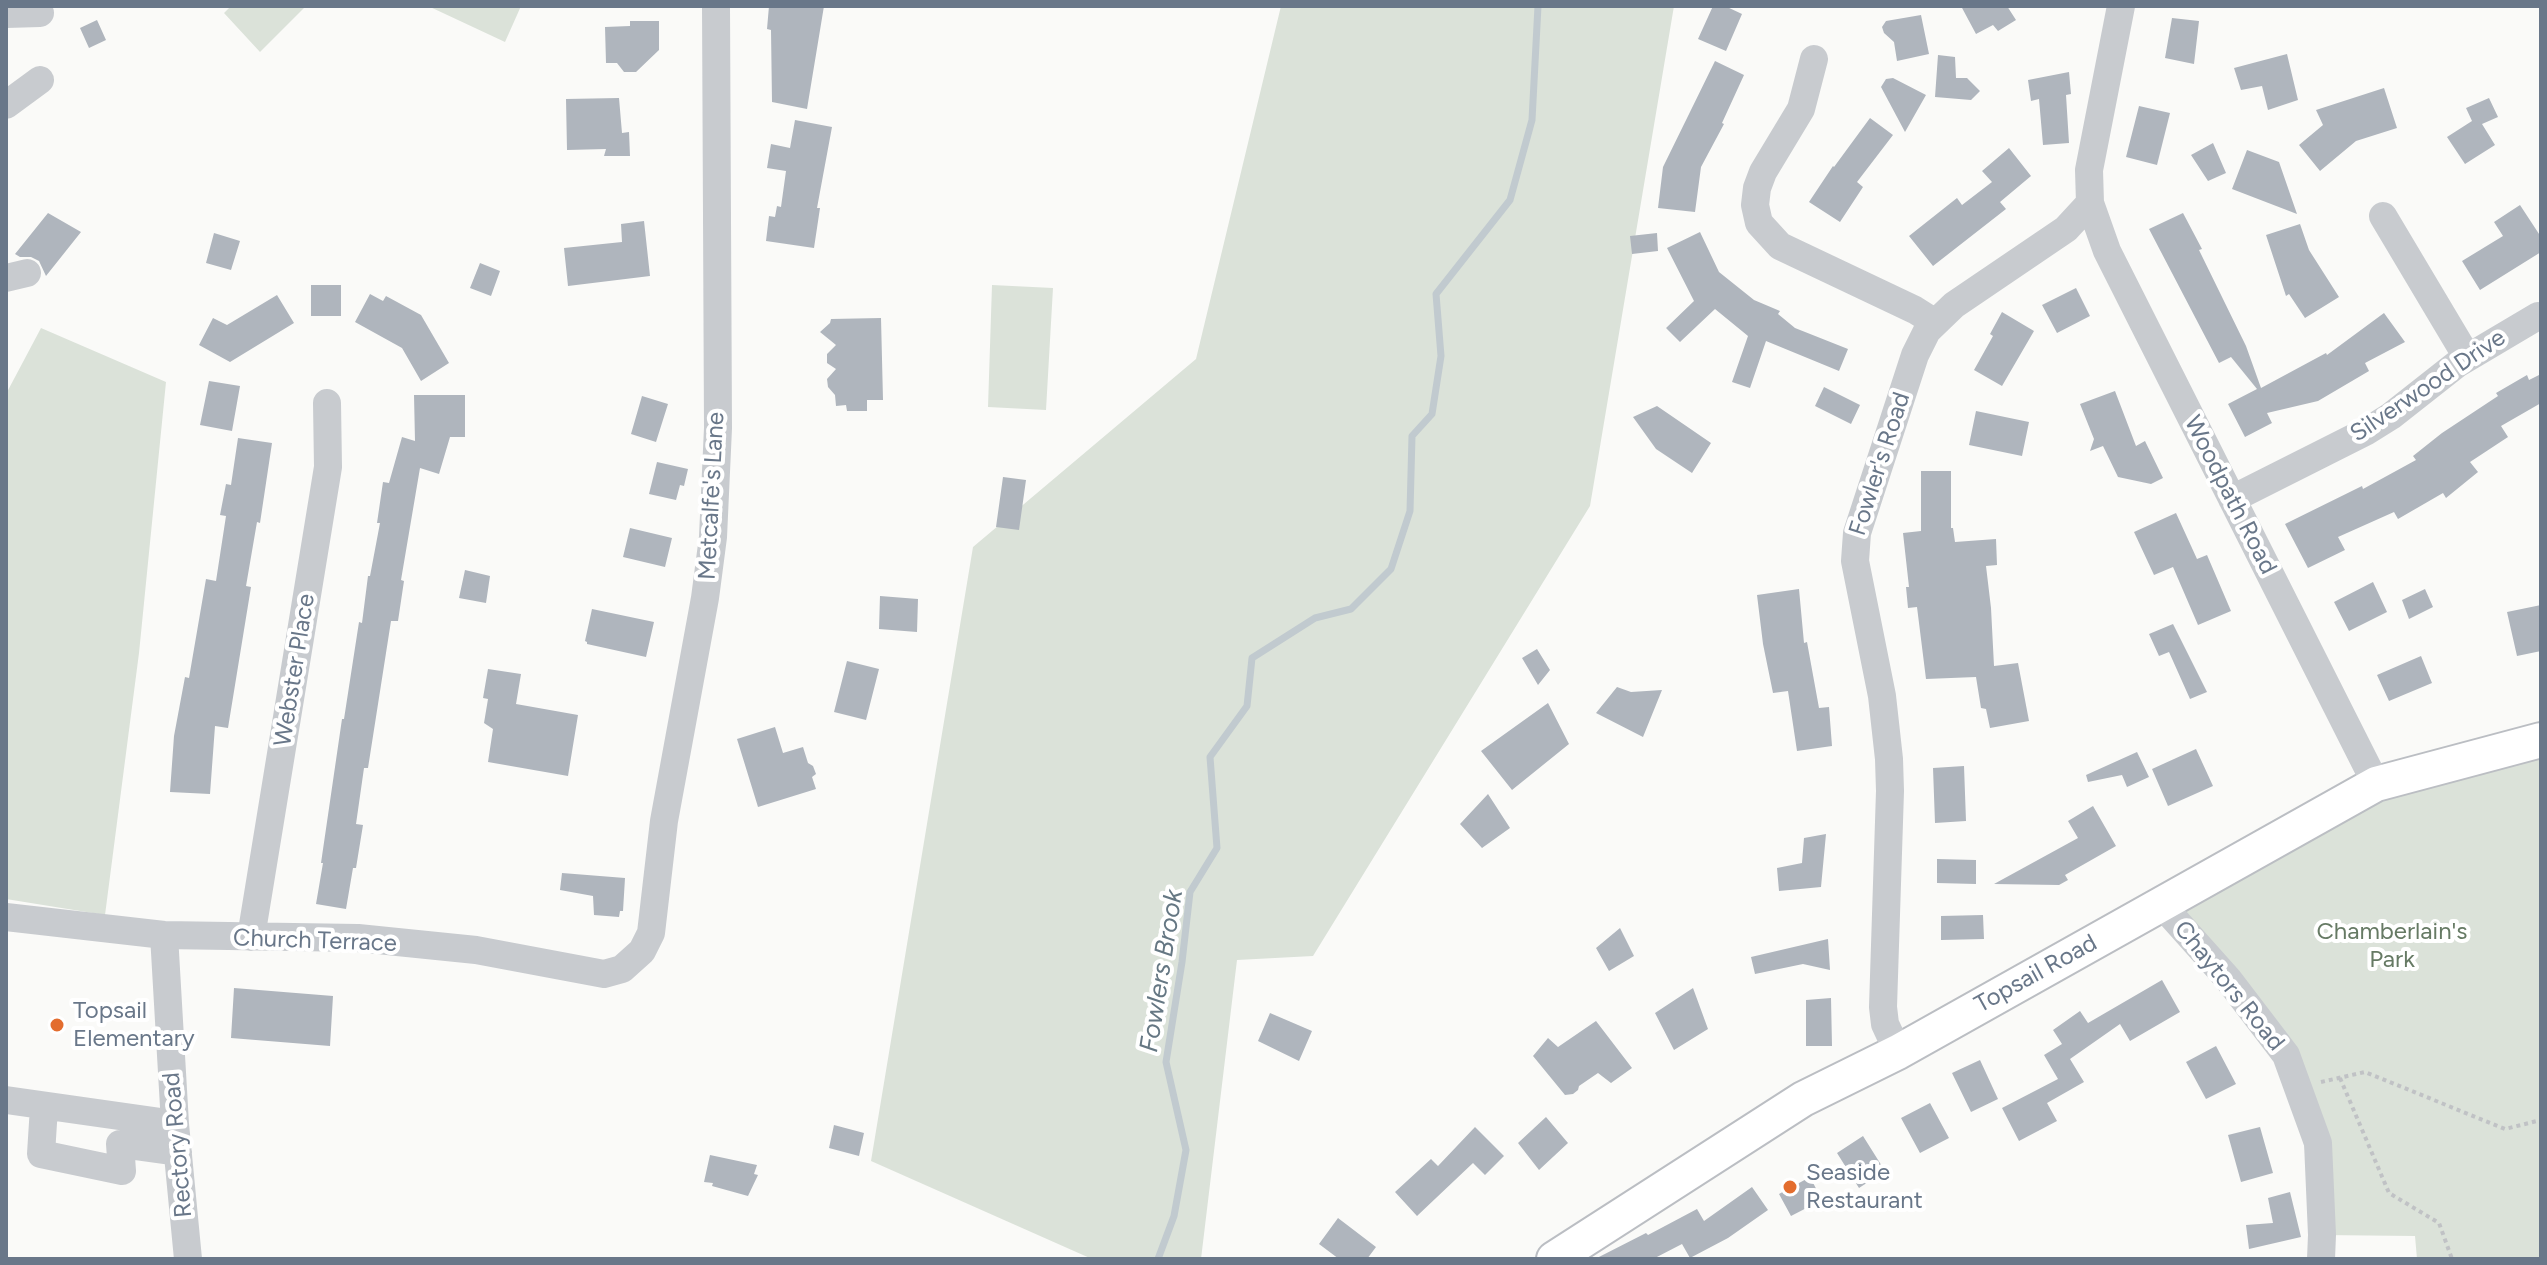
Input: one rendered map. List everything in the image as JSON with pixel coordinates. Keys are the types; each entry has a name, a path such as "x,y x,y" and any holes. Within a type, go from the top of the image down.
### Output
{"main road":[{"name":"Topsail Road","path":"1554,1259 1803,1099 1898,1052 2376,784 2541,740"}],"street":[{"name":"Metcalfe's Lane","path":"622,969 642,951 651,933 664,821 705,598 713,537 718,428 716,6"},
{"path":"2090,203 2090,161 2121,6"},
{"path":"6,14 40,13"},
{"path":"1814,59 1801,109 1763,172 1757,188 1755,205 1759,223 1780,246 1934,322"},
{"path":"6,105 40,80"},
{"name":"Fowler's Road","path":"1898,1052 1885,1024 1883,1007 1889,759 1882,696 1854,548 1857,533 1915,355 1934,322 2066,229 2090,203"},
{"name":"Woodpath Road","path":"2090,203 2107,251 2376,784"},
{"path":"2383,216 2467,357"},
{"name":"Silverwood Drive","path":"2232,499 2367,431 2467,357 2538,316"},
{"name":"Webster Place","path":"251,937 328,467 327,403"},
{"name":"Chaytors Road","path":"2161,904 2228,979 2286,1055 2318,1143 2321,1259"},
{"name":"Church Terrace","path":"6,917 164,935 358,938 488,952 593,973 614,973 622,969"},
{"name":"Rectory Road","path":"164,935 176,1138 188,1259"},
{"path":"6,1100 176,1138"},
{"path":"44,1107 41,1154 122,1171 120,1144 176,1138"}],"path":[{"path":"2298,1088 2365,1072 2505,1129 2541,1120"},
{"path":"2340,1078 2389,1193 2439,1223 2452,1259"}],"green space":[{"path":"231,6 306,6 260,52 224,13"},
{"path":"428,6 521,6 505,42"},
{"path":"1281,6 1674,6 1590,506 1313,956 1237,960 1201,1259 1092,1259 871,1161 973,547 1196,359"},
{"path":"992,285 1053,288 1046,410 988,407"},
{"path":"41,328 166,382 139,653 105,915 6,899 6,394"},
{"name":"Chamberlain's Park","path":"2541,740 2541,1259 2417,1259 2415,1236 2322,1235 2286,1055 2161,904 2376,784"}],"building":[{"path":"769,6 824,6 807,109 772,102 771,30 767,29"},
{"path":"1713,6 1725,6 1742,14 1726,51 1698,39"},
{"path":"1961,6 2007,6 2016,20 1998,31 1993,25 1976,34"},
{"path":"1921,15 1929,54 1897,61 1894,42 1882,27 1886,21"},
{"path":"2172,18 2199,21 2194,64 2165,58"},
{"path":"97,20 106,40 89,48 80,28"},
{"path":"630,21 659,21 659,50 636,72 624,72 617,63 606,63 605,27 630,26"},
{"path":"2287,54 2298,100 2268,110 2262,86 2241,90 2234,68"},
{"path":"1938,55 1955,57 1956,78 1967,78 1980,91 1971,100 1935,97"},
{"path":"1715,61 1744,75 1724,124 1701,167 1695,212 1658,208 1663,167"},
{"path":"2069,72 2071,94 2066,95 2069,143 2043,145 2039,99 2031,101 2028,80"},
{"path":"1893,78 1926,95 1905,132 1881,87 1886,79"},
{"path":"2384,88 2397,128 2356,141 2320,171 2299,145 2323,125 2316,110"},
{"path":"619,98 622,133 629,132 630,156 604,156 606,149 567,150 566,99"},
{"path":"2489,98 2498,117 2482,124 2495,145 2465,164 2447,137 2472,121 2466,108"},
{"path":"2139,106 2170,113 2157,165 2126,157"},
{"path":"1870,118 1893,135 1857,182 1863,187 1840,222 1809,202"},
{"path":"795,120 832,127 817,208 820,208 814,248 766,241 769,216 775,217 777,206 781,207 786,171 767,168 771,144 790,148"},
{"path":"2213,143 2226,173 2208,181 2191,155"},
{"path":"2009,148 2031,176 2000,202 2006,209 1933,266 1909,236 1957,198 1962,205 1992,182 1982,171"},
{"path":"2247,150 2279,162 2297,214 2232,189"},
{"path":"2520,205 2541,237 2541,252 2480,290 2462,261 2503,236 2494,222"},
{"path":"48,213 81,232 46,276 39,261 15,254"},
{"path":"2183,213 2246,346 2261,388 2327,355 2384,313 2405,342 2365,363 2369,371 2318,401 2267,413 2272,423 2245,437 2228,404 2257,389 2231,357 2219,363 2149,229"},
{"path":"644,221 650,276 568,286 564,248 622,242 621,224"},
{"path":"2300,224 2309,250 2339,297 2305,318 2289,294 2286,296 2266,235"},
{"path":"1700,232 1719,272 1754,300 1780,311 1778,314 1795,328 1848,349 1839,371 1766,341 1750,388 1732,382 1748,336 1715,309 1680,342 1666,328 1694,301 1667,248"},
{"path":"214,233 240,241 231,270 206,263"},
{"path":"1657,233 1658,251 1632,254 1630,236"},
{"path":"480,263 500,271 491,296 470,288"},
{"path":"311,285 341,285 341,316 311,316"},
{"path":"2076,288 2090,316 2057,333 2042,305"},
{"path":"370,294 383,301 386,296 421,315 449,363 421,381 402,348 355,322"},
{"path":"277,295 294,323 230,362 199,345 213,318 227,325"},
{"path":"2002,312 2034,331 2002,386 1974,370"},
{"path":"881,318 883,400 867,400 867,411 847,411 846,405 836,406 835,395 828,387 827,379 836,369 827,363 827,354 836,345 820,332 831,319"},
{"path":"2541,374 2541,403 2501,426 2508,437 2470,462 2478,472 2446,498 2443,493 2398,519 2394,512 2338,537 2345,550 2308,568 2285,524 2362,486 2363,489 2416,460 2413,456 2498,396 2496,393 2527,375 2529,380"},
{"path":"209,381 240,386 232,431 200,425"},
{"path":"1824,387 1860,405 1851,424 1815,406"},
{"path":"2115,391 2136,446 2145,441 2163,478 2151,484 2118,477 2103,446 2090,451 2094,439 2080,404"},
{"path":"414,395 465,395 465,437 450,437 439,474 420,468 401,580 404,581 398,621 391,621 368,768 364,768 356,824 363,825 346,909 316,904 321,863 342,719 380,523 377,523 383,482 389,483 402,437 415,441"},
{"path":"642,396 668,404 656,442 631,434"},
{"path":"1657,406 1711,443 1692,473 1656,449 1633,417"},
{"path":"1976,411 2029,422 2022,456 1969,445"},
{"path":"238,438 272,443 260,523 257,522 246,586 251,587 228,728 215,726 210,794 170,792 174,736 185,677 189,678 206,579 216,581 226,516 220,515 226,484 231,485"},
{"path":"657,462 688,469 684,486 680,485 676,500 649,494"},
{"path":"1921,471 1951,471 1951,528 1955,542 1996,539 1997,565 1986,566 1994,666 2018,663 2029,721 1990,728 1986,709 1981,708 1976,677 1926,679 1917,607 1908,608 1903,533 1921,531"},
{"path":"1003,477 1026,480 1019,530 996,527"},
{"path":"2176,513 2197,559 2207,555 2231,611 2198,625 2173,567 2154,575 2134,532"},
{"path":"630,528 672,538 665,567 623,557"},
{"path":"465,570 490,576 486,603 459,598"},
{"path":"2373,582 2387,612 2349,631 2334,602"},
{"path":"1799,589 1804,643 1807,642 1819,708 1829,707 1832,746 1797,751 1788,691 1773,693 1757,595"},
{"path":"2425,589 2433,607 2409,619 2402,600"},
{"path":"880,596 918,599 917,632 879,629"},
{"path":"2541,605 2541,651 2517,656 2507,612"},
{"path":"592,609 654,622 646,657 587,644 585,641"},
{"path":"2173,624 2207,692 2190,699 2169,652 2159,656 2149,634"},
{"path":"1537,649 1550,670 1538,685 1522,658"},
{"path":"2421,656 2432,683 2389,701 2377,675"},
{"path":"847,661 879,669 866,720 834,712"},
{"path":"488,669 521,674 516,704 578,715 568,776 488,762 493,729 484,723 488,699 483,698"},
{"path":"1617,687 1631,692 1662,690 1643,737 1596,713"},
{"path":"1548,703 1569,744 1512,790 1481,751"},
{"path":"775,727 783,753 803,747 808,763 816,774 812,777 816,789 758,807 737,739"},
{"path":"2196,749 2213,786 2168,806 2152,769"},
{"path":"2137,752 2149,777 2127,787 2122,775 2088,782 2086,775"},
{"path":"1964,766 1966,821 1935,823 1933,768"},
{"path":"1488,794 1510,828 1482,848 1460,824"},
{"path":"2093,806 2116,846 2065,875 2068,880 2059,885 1994,884 2078,838 2068,821"},
{"path":"1826,834 1821,887 1779,891 1777,868 1802,863 1804,838"},
{"path":"1937,859 1976,860 1976,884 1937,883"},
{"path":"562,873 625,878 623,911 620,911 619,917 594,915 593,896 560,890"},
{"path":"1983,915 1984,939 1941,940 1941,916"},
{"path":"1620,928 1634,956 1609,971 1596,948"},
{"path":"1828,939 1830,970 1803,964 1755,974 1751,957"},
{"path":"2162,980 2180,1012 2130,1041 2120,1024 2070,1059 2084,1082 2047,1103 2057,1121 2019,1141 2002,1108 2058,1079 2044,1055 2062,1044 2053,1030 2080,1011 2088,1023"},
{"path":"234,988 333,996 330,1046 231,1038"},
{"path":"1693,988 1708,1029 1674,1050 1655,1013"},
{"path":"1831,998 1832,1046 1806,1046 1806,1000"},
{"path":"1270,1013 1312,1031 1299,1061 1258,1041"},
{"path":"1596,1021 1632,1068 1611,1083 1598,1073 1573,1094 1565,1095 1533,1056 1548,1038 1558,1047"},
{"path":"2216,1046 2236,1084 2206,1099 2186,1062"},
{"path":"1980,1060 1998,1099 1971,1112 1952,1073"},
{"path":"1930,1103 1949,1138 1920,1153 1901,1118"},
{"path":"1546,1117 1568,1143 1539,1170 1518,1143"},
{"path":"834,1125 864,1133 859,1156 829,1148"},
{"path":"1475,1127 1504,1156 1485,1175 1473,1163 1417,1216 1395,1192 1431,1159 1438,1166"},
{"path":"2260,1127 2273,1173 2241,1182 2228,1135"},
{"path":"1863,1136 1885,1171 1859,1188 1837,1153"},
{"path":"710,1155 757,1165 754,1174 758,1175 748,1196 704,1182"},
{"path":"1810,1177 1822,1200 1791,1216 1779,1194"},
{"path":"1752,1187 1768,1210 1728,1238 1690,1258 1682,1244 1653,1259 1595,1259 1697,1209 1704,1221"},
{"path":"2290,1192 2301,1237 2249,1249 2246,1225 2273,1223 2268,1198"},
{"path":"1338,1218 1376,1247 1367,1259 1339,1259 1319,1244"}],"waterway":[{"name":"Fowlers Brook","path":"1158,1259 1174,1216 1186,1150 1166,1062 1190,892 1217,848 1210,757 1247,706 1252,658 1315,618 1351,609 1391,569 1410,511 1412,436 1432,414 1441,356 1436,294 1510,200 1532,120 1538,6"}],"place":[{"name":"Topsail Elementary","path":"57,1025"},
{"name":"Seaside Restaurant","path":"1790,1187"}]}
